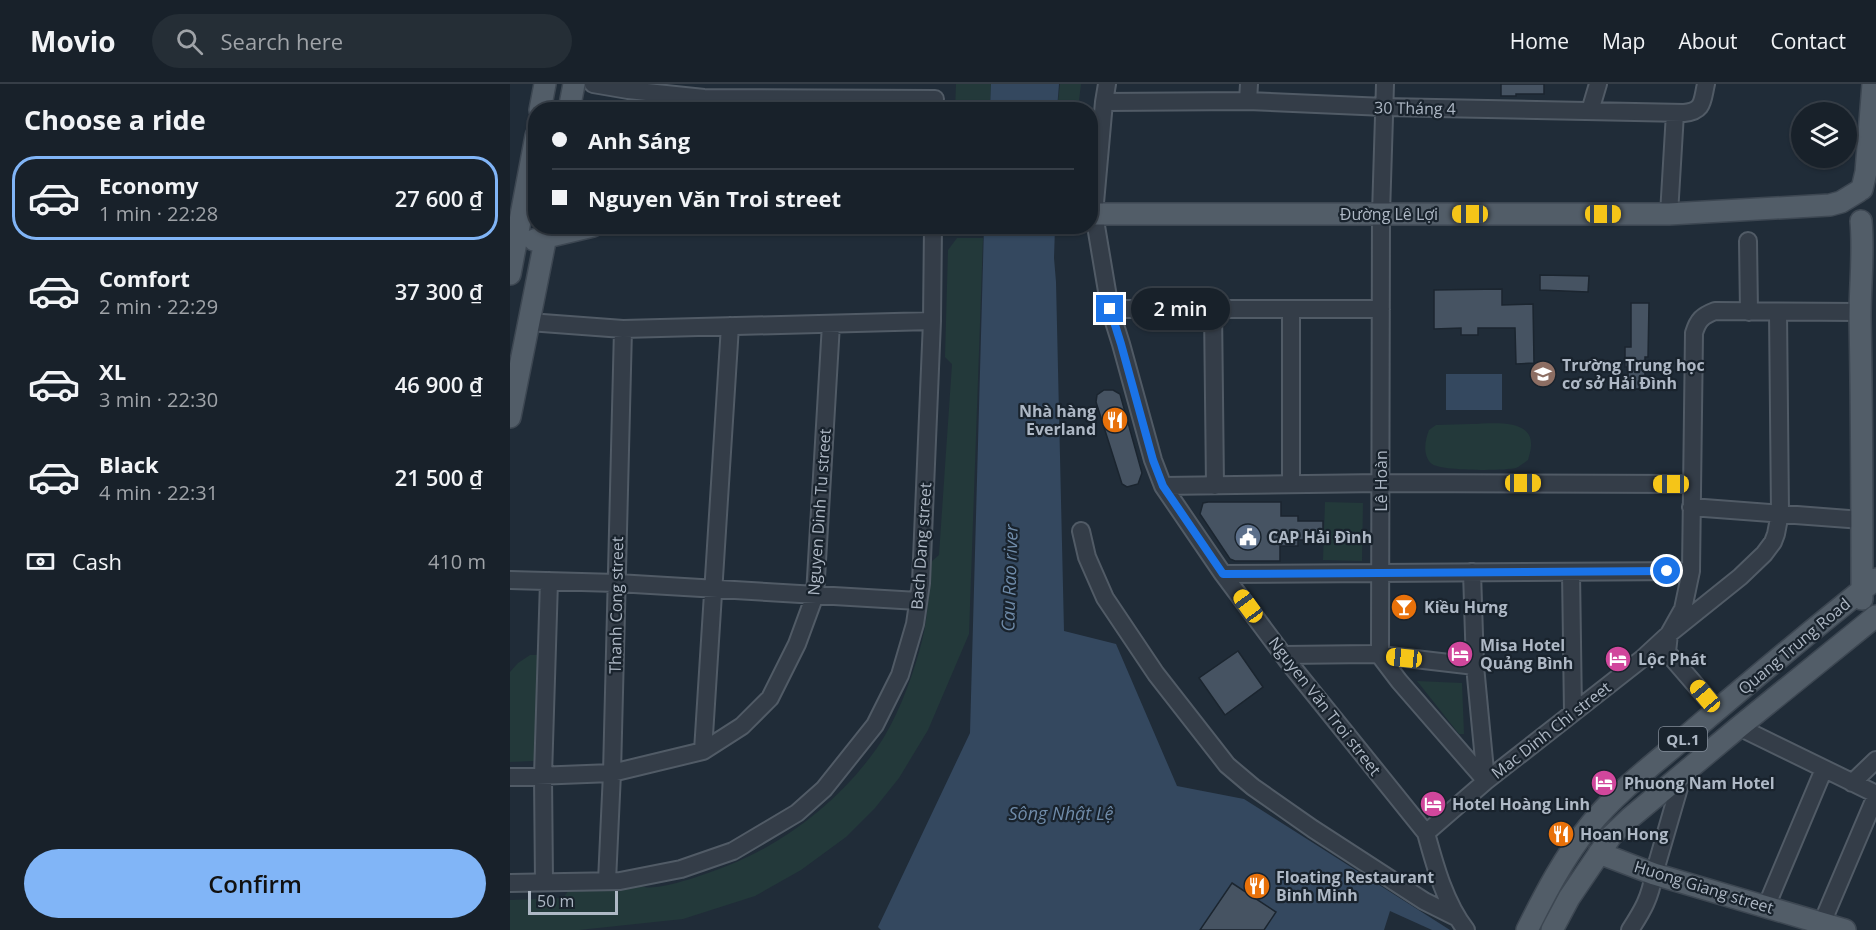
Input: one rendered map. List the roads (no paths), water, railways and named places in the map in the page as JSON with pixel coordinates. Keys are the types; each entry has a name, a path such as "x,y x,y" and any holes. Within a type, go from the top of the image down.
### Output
{"main road":[{"path":"542,102 545,84"},
{"path":"571,102 574,84"},
{"path":"1827,619 1852,576 1860,546 1862,524 1860,312 1864,220 1854,203 1866,189 1873,84"},
{"path":"510,274 513,246 528,174"},
{"name":"Đường Lê Lợi","path":"1098,214 1669,214 1830,205 1866,189"},
{"name":"Đường Lê Lợi","path":"1830,205 1864,220"},
{"path":"513,246 542,234"},
{"path":"510,417 547,234"},
{"path":"1862,524 1869,585 1869,622"},
{"name":"Quang Trung Road","path":"1527,930 1554,879 1590,824 1630,784 1869,585"},
{"name":"Quang Trung Road","path":"1552,930 1569,898 1611,836 1739,727 1869,622"},
{"path":"1717,710 1739,727"},
{"name":"Huong Giang street","path":"1599,852 1654,874 1845,930"}],"street":[{"path":"593,84 628,90 686,90 716,98 935,97"},
{"name":"Nguyen Văn Troi street","path":"1098,163 1107,84"},
{"name":"Lê Hoàn","path":"1380,656 1381,214 1385,84"},
{"path":"1590,111 1599,84"},
{"name":"30 Tháng 4","path":"1104,102 1248,92 1385,107 1675,113 1694,112 1700,107 1706,84"},
{"path":"1669,214 1675,113"},
{"name":"Bach Dang street","path":"510,883 620,881 681,869 733,850 797,813 811,801 824,789 875,726 900,675 915,624 921,583 932,321 933,234"},
{"name":"Nguyen Văn Troi street","path":"1097,234 1110,309 1153,460 1163,486 1223,574 1284,655 1426,833 1433,860 1461,923"},
{"path":"1748,241 1749,312"},
{"path":"1110,309 1381,309"},
{"path":"1213,309 1215,486"},
{"path":"1291,309 1291,484"},
{"path":"1717,710 1667,652 1669,634 1683,609 1690,571 1694,333 1698,321 1715,311 1860,312"},
{"name":"Mac Dinh Chi street","path":"1426,833 1486,781 1643,658 1764,554 1776,534 1780,513 1778,312"},
{"path":"529,322 622,329 932,321"},
{"name":"Nguyen Dinh Tu street","path":"510,777 612,773 703,751 742,726 770,698 797,644 815,595 831,324"},
{"path":"703,751 729,326"},
{"name":"Thanh Cong street","path":"607,881 612,773 622,329"},
{"path":"1163,486 1380,483 1691,484"},
{"path":"1691,507 1780,513 1862,524"},
{"path":"1081,531 1087,557 1105,598 1156,674 1227,765 1253,787 1313,830 1424,902 1461,923"},
{"path":"1223,574 1690,571"},
{"path":"1472,572 1475,666 1486,781"},
{"path":"1571,572 1573,713"},
{"path":"510,580 617,583 918,601"},
{"path":"544,882 543,776 549,581"},
{"path":"1284,655 1372,654 1475,666"},
{"path":"1380,656 1486,781"},
{"path":"1739,727 1876,795 1822,923"},
{"path":"1852,783 1876,760"},
{"path":"1766,907 1824,769"},
{"path":"1630,930 1646,907 1683,774"}],"water":[{"path":"991,84 1059,84 1058,102 990,102"},
{"name":"Sông Nhật Lệ","path":"984,234 1055,234 1064,631 1116,644 1177,786 1244,799 1450,930 1432,930 1390,911 1384,930 881,930 878,927 970,733"},
{"path":"1446,374 1502,374 1502,410 1446,410"}],"place":[{"name":"Trường Trung học cơ sở Hải Đình","path":"1543,374"},
{"name":"Nhà hàng Everland","path":"1115,420"},
{"name":"CAP Hải Đình","path":"1248,537"},
{"name":"Kiều Hưng","path":"1404,607"},
{"name":"Misa Hotel Quảng Bình","path":"1460,654"},
{"name":"Lộc Phát","path":"1618,659"},
{"name":"Phuong Nam Hotel","path":"1604,783"},
{"name":"Hotel Hoàng Linh","path":"1433,804"},
{"name":"Hoan Hong","path":"1561,834"},
{"name":"Floating Restaurant Binh Minh","path":"1257,886"}],"water label":[{"name":"Cau Rao river","path":"1009,578"}]}
